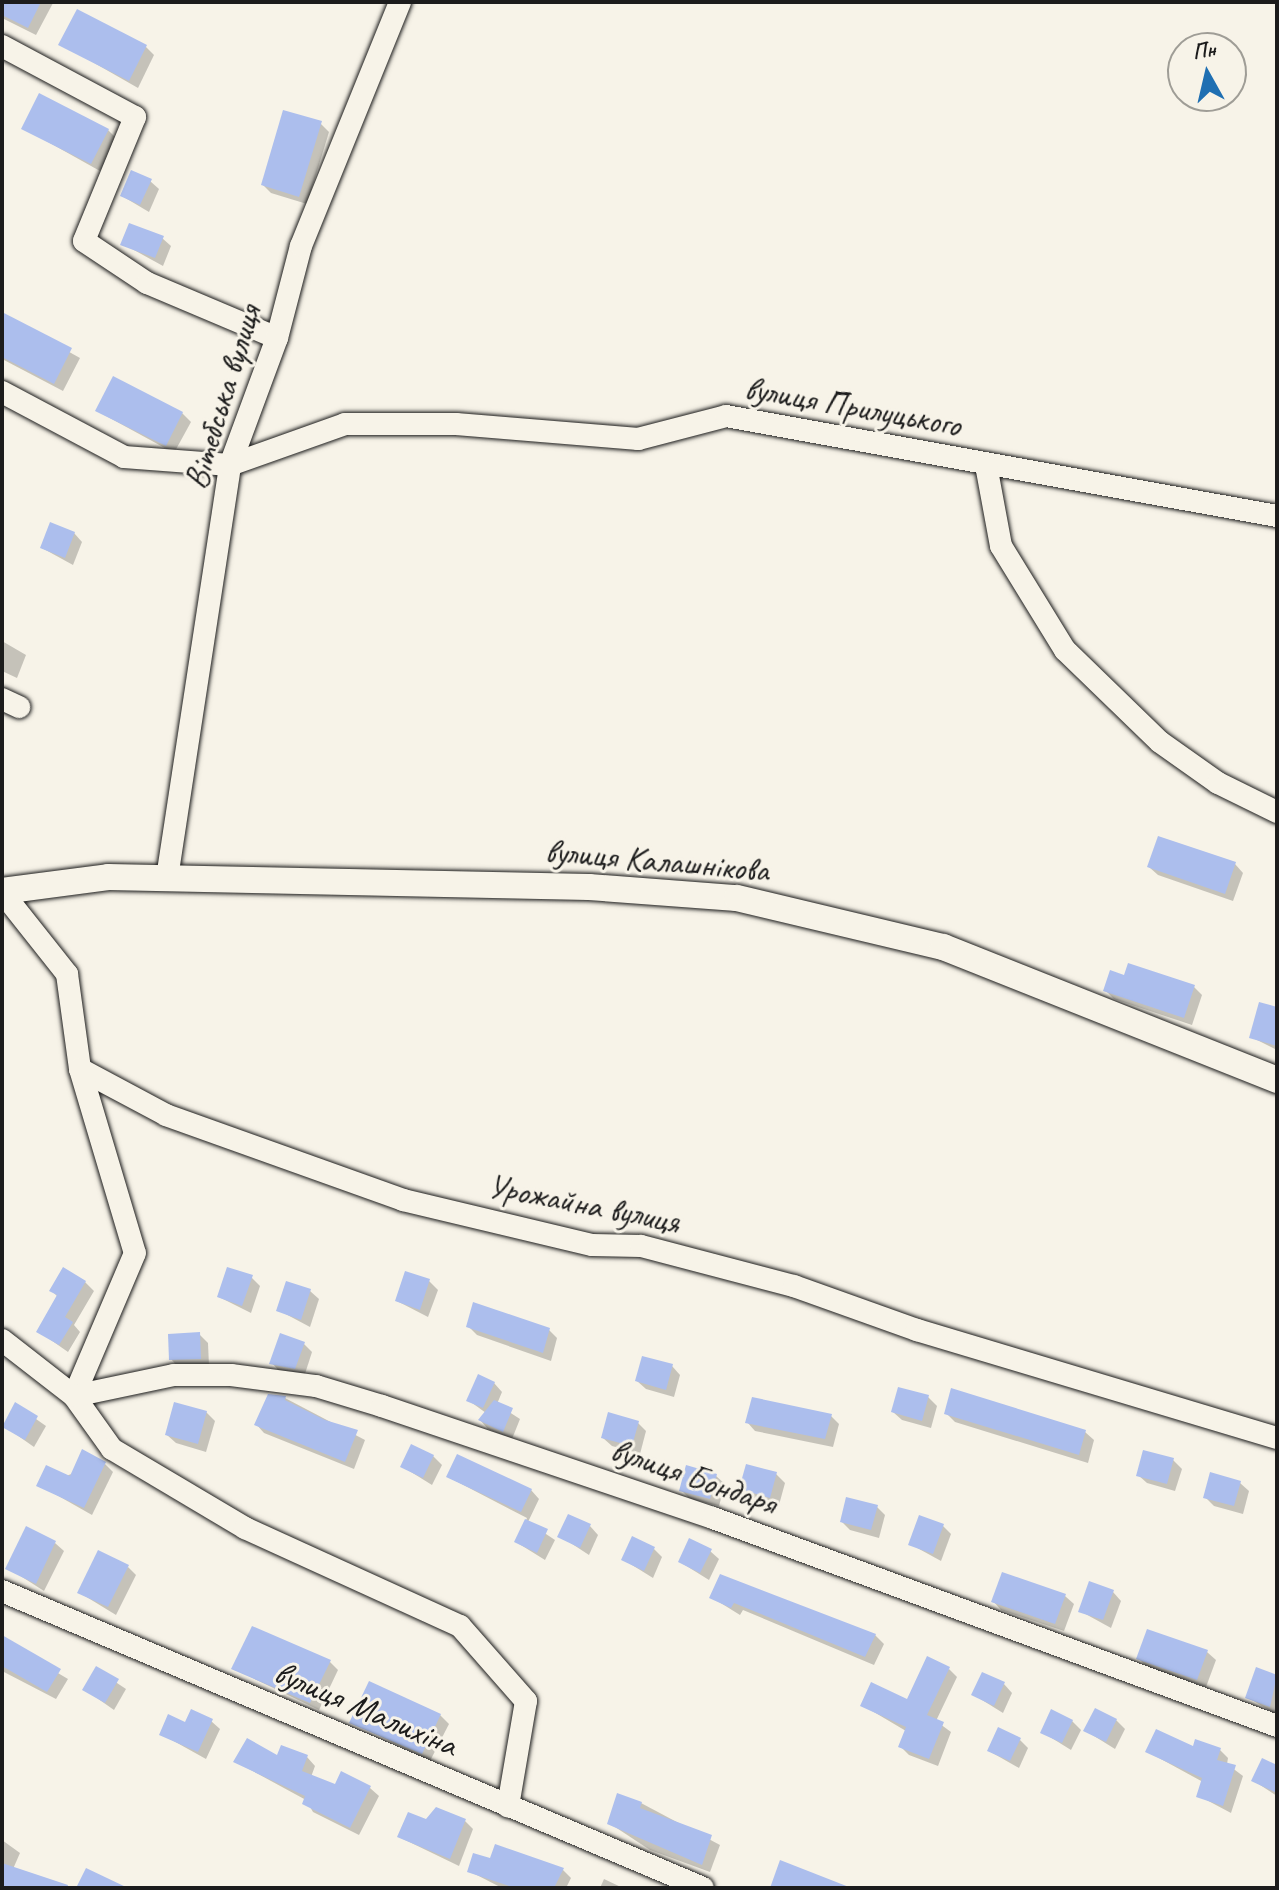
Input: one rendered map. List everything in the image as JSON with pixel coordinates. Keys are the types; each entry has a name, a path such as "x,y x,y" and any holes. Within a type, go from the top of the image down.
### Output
{"street":[{"name":"Вітебська вулиця","path":"167,878 230,465 277,338 301,246 400,2"},
{"path":"2,46 135,117 84,241 147,283 277,338"},
{"path":"2,392 124,457 230,465"},
{"name":"вулиця Прилуцького","path":"230,465 345,424 456,424 638,439 726,416 1277,516"},
{"path":"986,465 1001,546 1065,650 1160,742 1218,783 1277,812"},
{"name":"вулиця Калашнікова","path":"2,891 85,879 167,878 589,887 737,898 805,910 943,947 1277,1080"},
{"path":"2,891 67,974 80,1069 135,1253 74,1396"},
{"name":"Урожайна вулиця","path":"80,1069 166,1115 403,1200 592,1245 641,1246 794,1286 917,1330 1277,1438"},
{"path":"2,1340 74,1396 112,1449 245,1528 460,1626 526,1701 508,1806"},
{"name":"вулиця Бондаря","path":"74,1396 174,1375 231,1375 316,1386 713,1518 1277,1726"},
{"name":"вулиця Малихіна","path":"2,1591 703,1888"}],"building":[{"path":"2,2 41,2 28,28 2,15"},
{"path":"77,9 147,45 129,81 58,45"},
{"path":"39,93 109,129 91,164 21,129"},
{"path":"283,110 322,121 299,197 261,185"},
{"path":"131,170 152,179 140,205 120,196"},
{"path":"129,223 164,236 155,258 120,245"},
{"path":"2,312 72,348 54,384 2,357"},
{"path":"113,376 183,412 166,446 95,411"},
{"path":"50,522 75,532 65,558 40,548"},
{"path":"1158,836 1236,862 1225,894 1147,867"},
{"path":"1128,963 1195,985 1184,1018 1103,991 1110,970 1124,975"},
{"path":"1259,1002 1277,1007 1277,1046 1249,1038"},
{"path":"63,1267 86,1281 65,1317 73,1322 59,1345 36,1332 57,1295 49,1291"},
{"path":"227,1267 253,1275 242,1306 217,1297"},
{"path":"405,1271 430,1279 420,1310 395,1301"},
{"path":"286,1281 311,1289 301,1320 276,1311"},
{"path":"473,1302 550,1328 543,1353 466,1327"},
{"path":"200,1332 201,1359 169,1360 168,1334"},
{"path":"280,1333 305,1342 295,1369 269,1364"},
{"path":"642,1356 673,1364 666,1390 635,1381"},
{"path":"478,1374 495,1382 483,1408 466,1401"},
{"path":"898,1387 929,1395 922,1421 891,1412"},
{"path":"951,1388 1086,1430 1079,1455 944,1414"},
{"path":"268,1394 286,1396 285,1400 325,1420 358,1430 345,1462 254,1425"},
{"path":"752,1397 832,1414 825,1439 745,1423"},
{"path":"494,1400 513,1408 503,1432 478,1420"},
{"path":"15,1402 38,1416 25,1440 2,1427"},
{"path":"174,1402 207,1411 198,1444 165,1435"},
{"path":"608,1412 639,1421 632,1446 601,1438"},
{"path":"411,1444 434,1455 423,1478 400,1467"},
{"path":"82,1449 106,1462 84,1508 36,1486 46,1465 70,1476"},
{"path":"1143,1450 1174,1458 1167,1484 1136,1476"},
{"path":"457,1454 532,1489 521,1512 446,1477"},
{"path":"746,1464 777,1472 770,1498 739,1489"},
{"path":"686,1465 717,1474 710,1499 679,1491"},
{"path":"1210,1472 1241,1481 1234,1506 1203,1498"},
{"path":"846,1497 878,1505 871,1530 840,1522"},
{"path":"568,1514 591,1524 580,1548 557,1537"},
{"path":"919,1515 944,1524 933,1554 908,1545"},
{"path":"525,1519 548,1529 537,1553 514,1542"},
{"path":"26,1526 56,1541 36,1584 5,1569"},
{"path":"632,1536 655,1547 644,1571 621,1560"},
{"path":"689,1538 712,1549 700,1573 678,1562"},
{"path":"98,1550 129,1565 108,1607 77,1593"},
{"path":"1002,1572 1066,1594 1055,1624 991,1602"},
{"path":"720,1574 876,1634 865,1657 734,1603 731,1608 709,1598"},
{"path":"1089,1581 1114,1590 1103,1620 1078,1612"},
{"path":"252,1626 331,1660 310,1703 231,1669"},
{"path":"1147,1629 1208,1650 1197,1680 1136,1659"},
{"path":"2,1635 61,1669 47,1692 2,1666"},
{"path":"927,1656 950,1667 927,1715 944,1722 929,1759 898,1747 906,1727 860,1706 871,1682 907,1699"},
{"path":"96,1666 119,1679 105,1703 82,1690"},
{"path":"1256,1667 1277,1675 1270,1707 1245,1698"},
{"path":"982,1672 1005,1682 994,1706 971,1695"},
{"path":"369,1681 441,1714 422,1754 349,1723"},
{"path":"1095,1708 1117,1719 1106,1742 1083,1731"},
{"path":"191,1709 213,1719 198,1752 159,1735 168,1714 185,1722"},
{"path":"1051,1709 1073,1720 1062,1743 1040,1733"},
{"path":"998,1727 1021,1738 1010,1761 987,1751"},
{"path":"1156,1729 1193,1746 1195,1739 1221,1748 1217,1760 1236,1765 1223,1806 1196,1797 1202,1778 1145,1752"},
{"path":"247,1738 277,1755 281,1745 308,1755 302,1771 335,1784 341,1771 371,1786 350,1828 302,1804 305,1796 233,1762"},
{"path":"1262,1758 1277,1765 1277,1793 1251,1781"},
{"path":"617,1793 642,1802 640,1808 712,1835 702,1865 607,1824"},
{"path":"436,1807 466,1819 450,1859 397,1837 408,1812 426,1819"},
{"path":"495,1844 564,1868 554,1888 515,1888 467,1872 473,1853 490,1858"},
{"path":"780,1860 849,1887 849,1888 770,1888"},
{"path":"2,1863 68,1885 67,1888 2,1888"},
{"path":"86,1868 128,1888 76,1888"}]}
